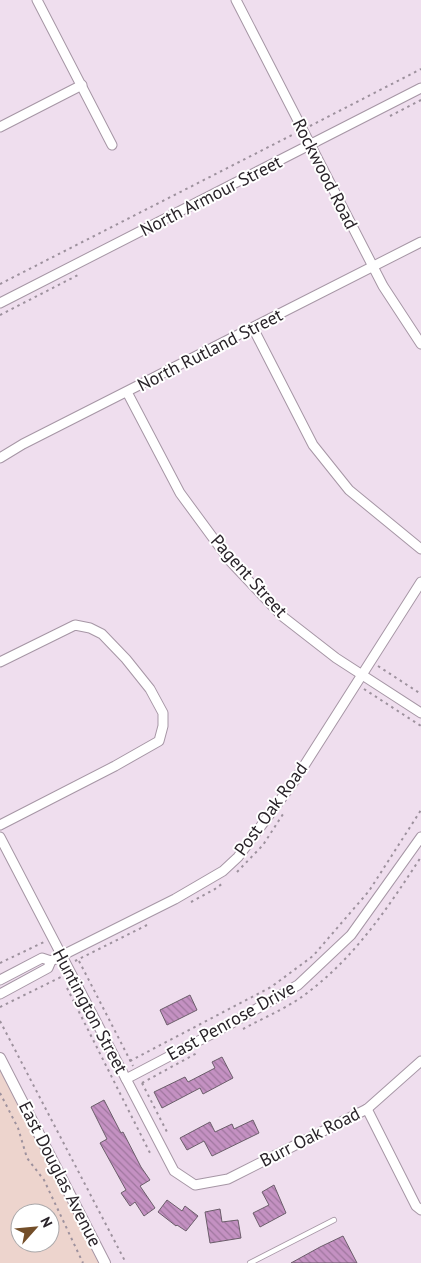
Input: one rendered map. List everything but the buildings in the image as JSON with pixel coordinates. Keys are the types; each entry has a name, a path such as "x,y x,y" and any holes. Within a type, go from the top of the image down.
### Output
{"street":[{"path":"37,0 112,145"},
{"name":"Rockwood Road","path":"238,1 373,267 421,344"},
{"path":"0,127 82,86"},
{"name":"North Armour Street","path":"0,303 421,88"},
{"name":"North Rutland Street","path":"0,458 23,444 421,242"},
{"path":"253,328 313,445 349,490 421,549"},
{"name":"Pagent Street","path":"127,392 180,493 230,561 282,616 336,658 421,713"},
{"name":"Post Oak Road","path":"0,994 48,968 55,959 175,898 222,871 238,857 295,780 366,678 421,582"},
{"path":"0,662 75,625 90,628 102,634 126,659 150,689 163,713 163,726 159,741 115,766 0,825"},
{"name":"East Penrose Drive","path":"126,1079 225,1027 298,985 351,935 421,837"},
{"name":"Huntington Street","path":"0,838 55,959 68,969 174,1171 187,1179"},
{"name":"Post Oak Road","path":"0,980 42,958 55,959"},
{"name":"East Douglas Avenue","path":"0,1058 105,1263"},
{"name":"Burr Oak Road","path":"187,1179 195,1185 228,1179 367,1109 421,1061"},
{"path":"367,1109 416,1206 421,1210"}],"lane":[{"path":"250,1263 334,1220"}],"path":[{"path":"0,284 421,69"},
{"path":"381,662 378,666 421,694"},
{"path":"366,678 364,689 421,726"},
{"path":"235,873 263,845 290,804"},
{"path":"130,1061 271,987 313,956 369,891 421,810"},
{"path":"190,902 215,889 229,879"},
{"path":"0,1007 62,978 74,962 155,920"},
{"path":"0,963 44,942 55,959"},
{"path":"76,955 167,1132"},
{"path":"66,986 151,1155"},
{"path":"0,1021 126,1263"},
{"path":"0,1093 18,1128 27,1158 44,1180 83,1263"}],"shaded area":[{"path":"0,1058 106,1263 0,1263"}]}
